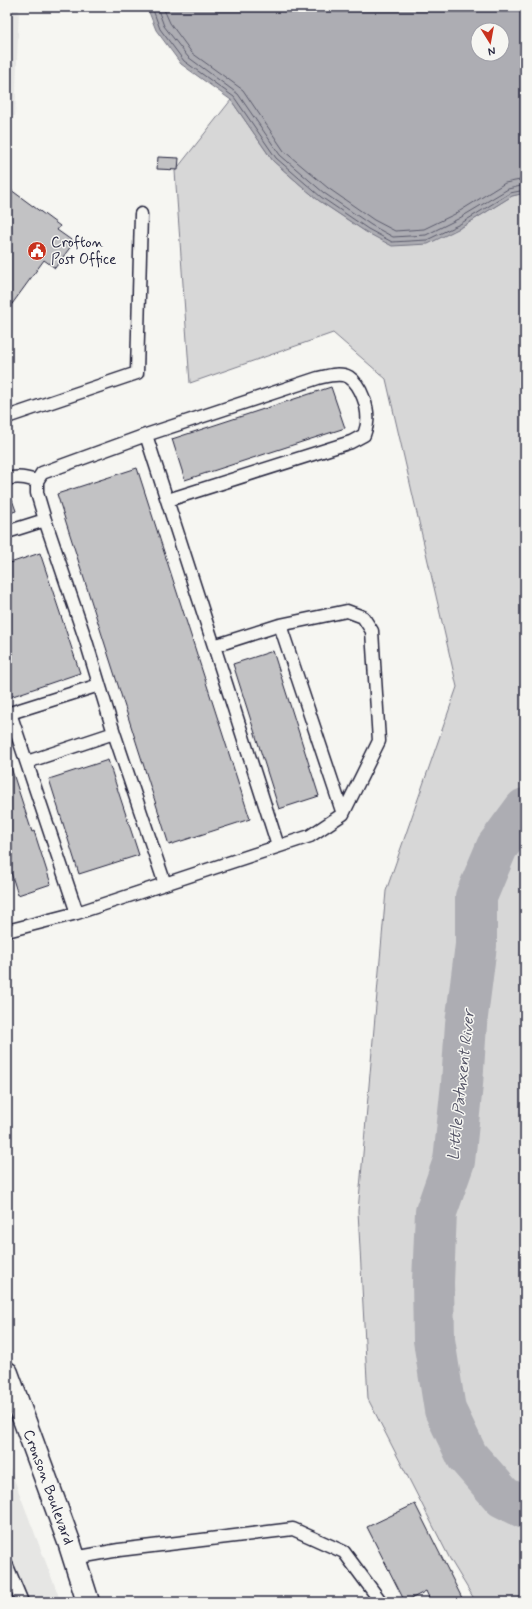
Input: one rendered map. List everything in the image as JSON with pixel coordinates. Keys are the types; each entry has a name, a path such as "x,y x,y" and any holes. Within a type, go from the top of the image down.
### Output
{"street":[{"name":"Cronson Boulevard","path":"7,1373 74,1558 88,1602"}],"lane":[{"path":"7,417 137,373 142,214"},
{"path":"165,884 45,520 37,493 37,481 42,473 146,435 318,378 332,374 348,376 358,386 366,407 367,423 364,435 351,442 168,500"},
{"path":"146,435 278,846"},
{"path":"7,479 15,477 37,481"},
{"path":"7,532 45,520"},
{"path":"7,931 77,912 310,836 343,814 380,741 372,631 363,617 347,611 280,625 214,646"},
{"path":"280,625 343,814"},
{"path":"77,912 27,762 8,714 99,685"},
{"path":"27,762 114,733"},
{"path":"74,1558 119,1550 293,1529 344,1552 380,1602"},
{"path":"7,1566 22,1602"}],"shaded area":[{"path":"7,7 19,7 15,116 7,116"},
{"path":"231,100 273,161 318,200 366,232 462,227 512,196 525,193 525,1602 476,1602 450,1559 368,1399 358,1211 386,891 457,687 386,379 333,333 190,383 175,171"},
{"path":"7,1461 61,1602 7,1602"}],"water":[{"path":"147,7 523,7 525,11 525,193 512,196 462,227 428,244 392,246 366,232 318,200 273,161 231,100 181,64 156,30"}],"building":[{"path":"158,157 179,158 178,170 157,169"},
{"name":"Crofton Post Office","path":"7,187 60,226 57,230 74,242 55,268 44,260 7,311"},
{"path":"331,387 345,428 185,480 172,439"},
{"path":"137,468 250,819 169,845 57,494"},
{"path":"9,491 16,511 7,514 7,492"},
{"path":"40,553 80,673 7,698 7,564"},
{"path":"273,651 319,796 279,809 233,664"},
{"path":"7,755 51,884 18,895 7,860"},
{"path":"108,760 139,855 79,874 49,779"},
{"path":"415,1504 462,1598 455,1602 431,1602 426,1591 405,1602 367,1527"}],"waterway":[{"name":"Little Patuxent River","path":"525,809 497,847 476,897 476,945 466,1024 462,1084 454,1161 436,1212 433,1282 434,1340 445,1410 467,1456 503,1497 525,1508"}],"place":[{"name":"Crofton Post Office","path":"37,251"}]}
